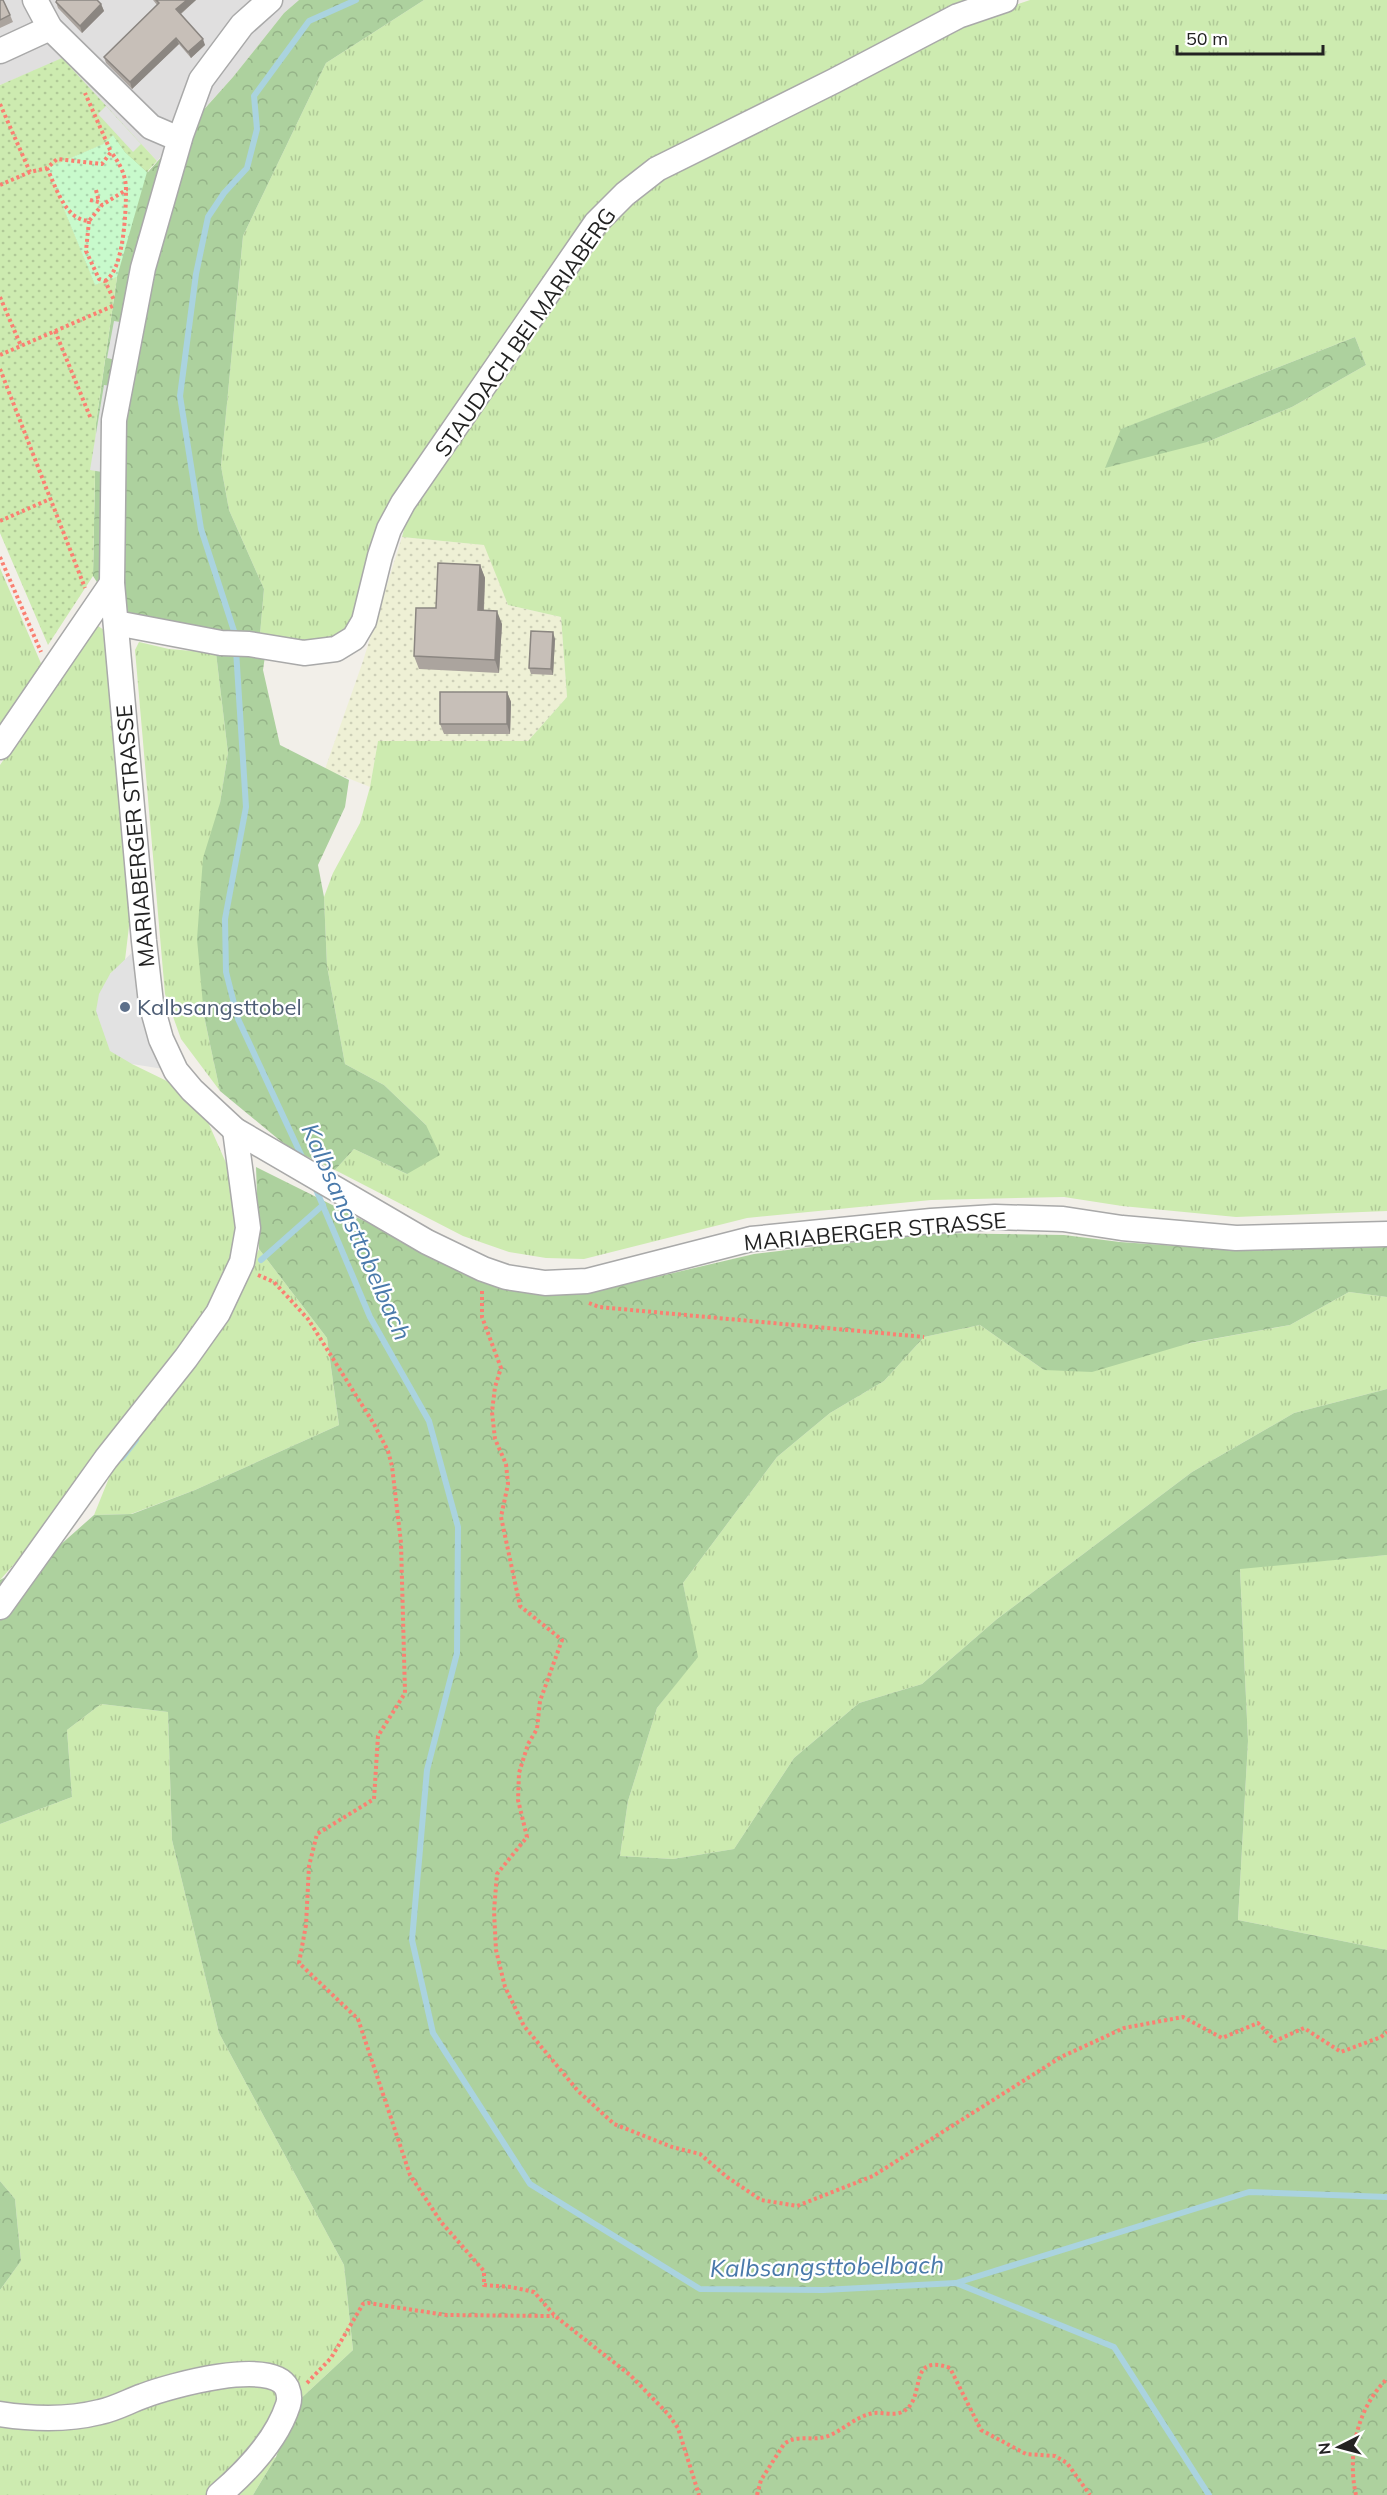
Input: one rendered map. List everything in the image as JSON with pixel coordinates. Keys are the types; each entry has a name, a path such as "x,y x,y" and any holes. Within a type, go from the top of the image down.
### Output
{"street":[{"path":"35,0 50,28 151,127 179,139"},
{"name":"STAUDACH BEI MARIABERG","path":"116,623 221,643 249,644 303,653 336,649 354,638 364,621 389,529 403,503 596,223 625,194 657,169 958,16 1005,0"},
{"name":"MARIABERGER STRASSE","path":"263,2 242,25 201,80 179,139 143,268 114,420 112,583 151,1003 161,1039 176,1071 192,1090 235,1130 427,1242 483,1269 506,1277 544,1283 587,1281 751,1239 994,1217 1064,1219 1122,1228 1236,1238 1387,1234"},
{"path":"0,51 50,28"},
{"path":"0,747 112,583"},
{"path":"0,1607 106,1459 143,1414 218,1313 242,1262 248,1228 235,1130"},
{"path":"0,2414 24,2418 54,2418 100,2412 182,2384 254,2373 267,2374 284,2382 290,2400 283,2422 219,2495"}],"path":[{"path":"0,104 30,172"},
{"path":"107,141 126,180 126,190 126,207 120,250 112,277 105,281 99,279 86,251 89,221 101,203 126,190"},
{"path":"0,185 30,172 47,168 57,159 102,164 111,152"},
{"path":"47,168 69,212 81,220 89,221"},
{"path":"96,190 101,203"},
{"path":"90,200 101,203"},
{"path":"0,297 21,346"},
{"path":"0,355 116,304"},
{"path":"55,331 92,421"},
{"path":"0,369 94,611"},
{"path":"0,521 50,499"},
{"path":"0,556 50,674"},
{"path":"242,1262 253,1272 274,1282 308,1319 374,1424 388,1451 392,1466 401,1543 405,1693 378,1736 374,1799 317,1834 309,1866 306,1925 299,1963 358,2019 410,2175 441,2222 484,2271 484,2285 534,2292 555,2316 630,2375 678,2427 699,2495"},
{"path":"483,1269 482,1317 501,1368 495,1388 492,1412 495,1439 506,1464 508,1484 501,1516 520,1606 562,1640 540,1701 537,1729 528,1744 519,1773 519,1800 527,1837 497,1874 494,1911 496,1950 505,1987 524,2026 578,2091 614,2124 672,2147 700,2154 761,2200 797,2206 873,2176 1061,2057 1124,2028 1183,2017 1222,2038 1258,2023 1275,2041 1305,2028 1341,2052 1381,2037 1387,2032"},
{"path":"588,1302 599,1307 924,1337"},
{"path":"290,2400 331,2358 363,2304 446,2314 555,2316"},
{"path":"757,2495 761,2480 784,2444 800,2437 824,2437 861,2417 875,2413 899,2414 908,2409 922,2370 929,2365 939,2364 950,2368 981,2430 1026,2454 1055,2456 1068,2463 1090,2495"},
{"path":"1356,2495 1353,2448 1364,2411 1378,2388 1387,2379"}],"shaded area":[{"path":"0,0 299,0 284,13 233,77 157,161 62,59 0,85"},
{"path":"106,106 141,144 133,152 98,114"},
{"path":"114,321 132,324 125,362 107,358"},
{"path":"104,385 117,387 102,472 90,470"},
{"name":"Kalbsangsttobel","path":"144,941 176,1071 132,1064 110,1051 96,1011 99,994 110,974"}],"green space":[{"path":"299,0 424,0 326,63 243,236 221,466 229,510 264,589 260,634 121,619 93,576 96,423 117,277 95,285 47,168 103,144 113,135 148,172 233,77 284,13"},
{"path":"424,0 980,0 652,162 397,499 347,630 336,637 315,643 305,644 283,640 260,634 264,589 229,510 221,466 243,236 326,63"},
{"path":"1030,0 1387,0 1387,1211 1236,1217 1122,1206 1064,1197 931,1200 747,1218 584,1259 546,1258 509,1252 463,1236 335,1170 354,1149 407,1174 426,1125 384,1085 345,1064 327,966 324,897 333,873 360,823 370,787 378,741 528,741 567,697 561,617 508,605 484,545 402,537 410,506 604,227 660,177 974,19","holes":["1355,337 1366,365 1292,407 1207,442 1122,429"]},
{"path":"62,58 157,161 147,172 125,152 113,135 103,144 47,168 95,285 117,277 96,423 93,576 48,645 0,533 0,85"},
{"path":"113,135 125,152 147,172 117,277 95,285 47,168 103,144"},
{"path":"1355,337 1366,365 1292,407 1207,442 1105,468 1121,429"},
{"path":"402,537 485,545 508,605 561,617 567,697 528,741 378,741 370,787 325,769 362,664"},
{"path":"0,568 43,668 0,732"},
{"path":"98,626 104,630 130,918 125,960 110,974 132,1064 173,1084 208,1122 234,1181 241,1229 212,1310 72,1499 0,1580 0,765 59,678"},
{"path":"139,642 169,649 216,653 228,753 220,803 204,1016 220,1091 181,1039 165,994 135,650"},
{"path":"216,653 265,656 263,670 280,745 349,780 345,807 318,865 324,897 327,966 345,1064 384,1085 426,1125 440,1155 407,1174 354,1149 335,1170 289,1148 220,1091 204,1016 197,939 203,858 220,803 228,753"},
{"path":"256,1167 499,1288 588,1293 754,1254 932,1233 1064,1235 1120,1242 1236,1250 1387,1246 1387,1297 1349,1292 1290,1325 1190,1343 1092,1372 1044,1370 980,1325 924,1337 884,1381 830,1413 777,1457 683,1583 698,1657 657,1708 628,1801 620,1856 673,1859 734,1849 794,1758 859,1703 922,1684 997,1619 1192,1472 1294,1413 1387,1389 1387,1555 1240,1569 1248,1741 1238,1920 1387,1950 1387,2495 253,2495 276,2457 295,2404 353,2350 344,2265 219,2033 172,1840 168,1712 101,1704 67,1730 72,1797 0,1824 0,1580 50,1554 94,1515 132,1514 195,1490 339,1425 327,1338 259,1249"},
{"path":"259,1249 327,1338 339,1425 195,1490 131,1514 94,1515 117,1458 193,1369 219,1330"},
{"path":"1349,1292 1387,1297 1387,1389 1294,1413 1192,1472 997,1619 922,1684 859,1703 794,1758 734,1849 673,1859 620,1856 628,1801 657,1708 697,1657 683,1583 777,1457 830,1413 884,1381 924,1337 980,1325 1044,1370 1290,1325"},
{"path":"1387,1555 1387,1950 1238,1920 1248,1741 1240,1568"},
{"path":"101,1704 168,1712 172,1840 219,2033 344,2265 353,2350 295,2404 286,2377 99,2408 0,2409 0,2290 21,2261 15,2199 0,2181 0,1824 72,1797 67,1730"},
{"path":"0,2181 15,2199 21,2261 0,2290"},
{"path":"224,2383 279,2386 278,2419 209,2495 0,2495 0,2420"},
{"path":"276,2457 253,2495 230,2495 261,2462"}],"building":[{"path":"0,0 3,0 10,15 0,20"},
{"path":"57,0 97,0 101,4 80,26 56,2"},
{"path":"156,0 187,0 176,9 203,39 188,52 176,38 130,82 104,57 159,3"},
{"path":"438,563 480,565 478,610 497,611 495,660 414,656 416,608 436,608"},
{"path":"531,631 553,632 551,669 529,668"},
{"path":"440,692 507,692 507,724 440,724"}],"waterway":[{"name":"Kalbsangsttobelbach","path":"235,640 201,529 180,396 196,274 208,217 224,193 247,168 257,129 254,96 309,21 356,0"},
{"name":"Kalbsangsttobelbach","path":"236,650 246,807 225,919 226,972 238,1019 304,1161"},
{"name":"Kalbsangsttobelbach","path":"315,1187 370,1317 429,1421 458,1527 457,1653 427,1770 412,1940 433,2033 530,2184 700,2289 823,2290 956,2283 1114,2347 1209,2495"},
{"path":"261,1260 323,1205"},
{"path":"122,1458 136,1440"},
{"path":"956,2283 1249,2192 1387,2197"}],"place":[{"name":"Kalbsangsttobel","path":"125,1007"}]}
